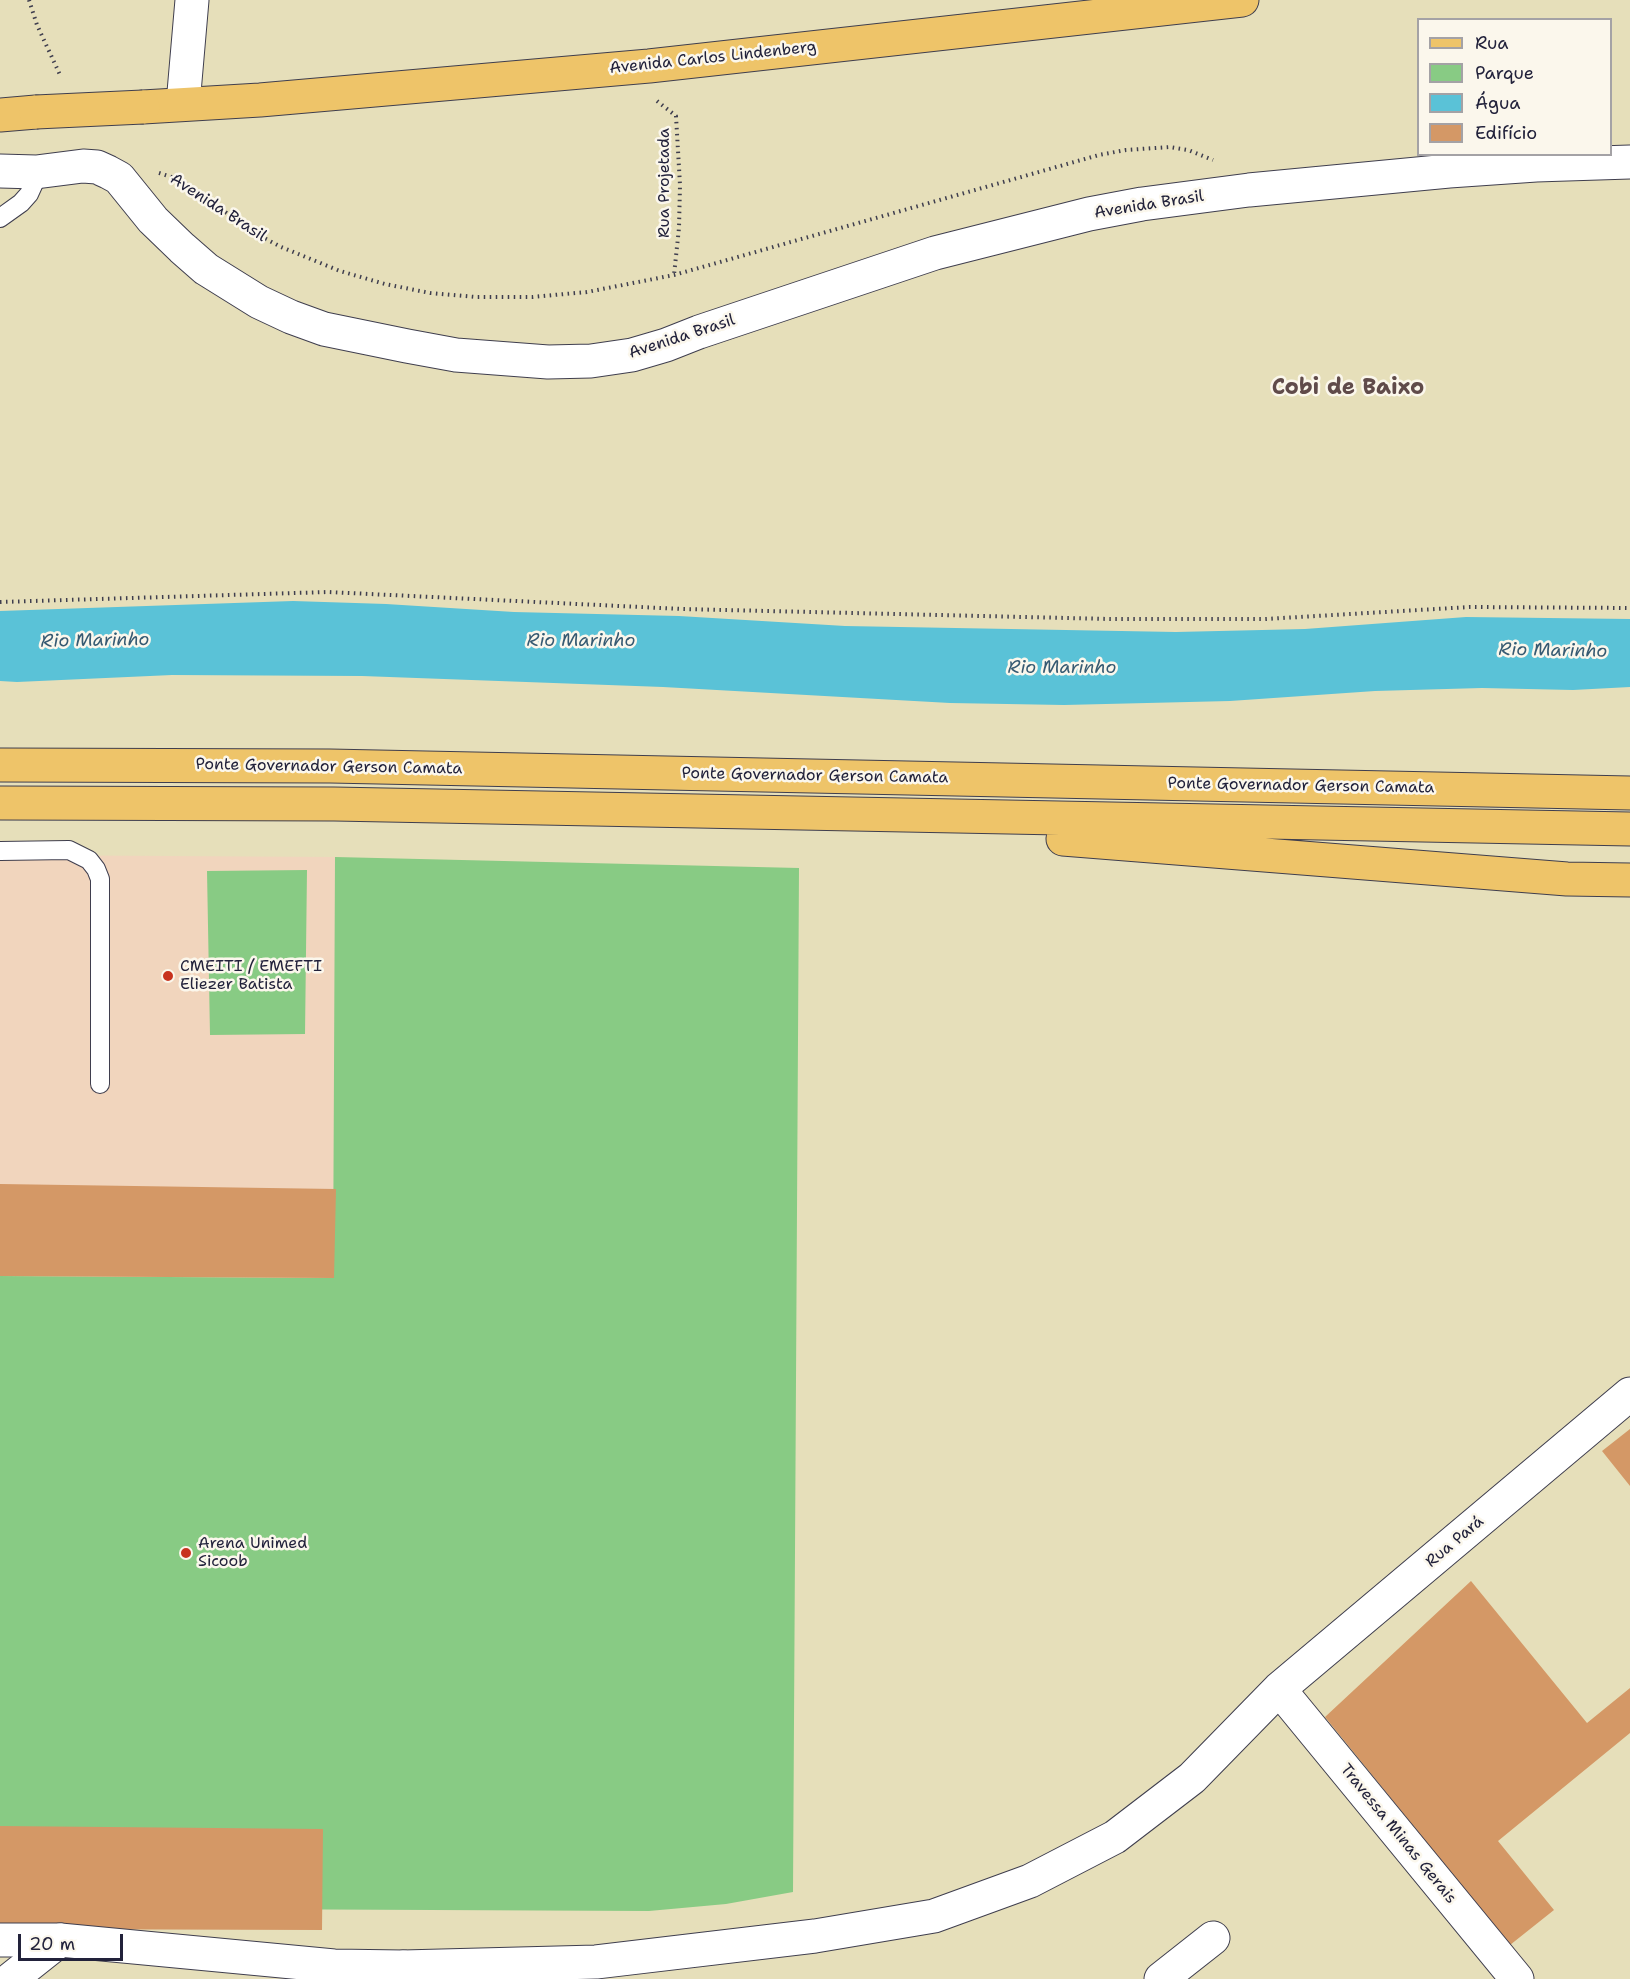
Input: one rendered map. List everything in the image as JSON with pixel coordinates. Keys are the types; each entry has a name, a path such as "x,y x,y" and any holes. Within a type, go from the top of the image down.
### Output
{"main road":[{"name":"Avenida Carlos Lindenberg","path":"0,115 260,100 649,66 1242,0"},
{"name":"Ponte Governador Gerson Camata","path":"0,765 330,766 1630,793"},
{"path":"0,803 322,804 1630,829"},
{"path":"729,812 1567,879 1630,880"}],"street":[{"path":"183,104 192,0"},
{"name":"Avenida Brasil","path":"0,171 36,172 83,166 98,167 119,178 153,220 206,269 259,302 291,317 324,328 456,355 548,362 591,361 655,349 935,254 1047,224 1142,204 1250,190 1449,171 1630,162"},
{"name":"Rua Pará","path":"0,1940 60,1940 340,1972 409,1973 596,1962 815,1936 934,1916 1030,1881 1115,1837 1192,1778 1280,1689 1630,1394"},
{"name":"Travessa Minas Gerais","path":"1280,1689 1517,1979"},
{"path":"1161,1979 1213,1938"},
{"path":"11,1979 60,1940"}],"lane":[{"path":"0,218 21,203 29,194 36,172"},
{"path":"0,851 69,850 89,860 96,869 100,879 100,1084"}],"path":[{"name":"Rua Projetada","path":"649,66 655,99 676,116 680,185 679,228 674,274"},
{"name":"Avenida Brasil","path":"119,178 148,171 165,173 181,180 234,219 281,248 340,272 430,293 476,297 532,297 587,292 674,274 1099,155 1126,150 1170,147 1205,155 1222,164 1250,190"},
{"path":"0,602 328,592 682,609 1110,619 1265,619 1470,607 1630,608"}],"shaded area":[{"name":"CMEITI / EMEFTI Eliezer Batista","path":"0,855 335,857 334,1278 0,1276"}],"green space":[{"path":"335,857 799,868 793,1892 726,1904 649,1911 0,1908 0,1276 333,1278"},
{"path":"307,870 305,1034 210,1035 207,871"}],"water":[{"name":"Rio Marinho","path":"293,601 514,612 679,616 845,626 1176,632 1305,629 1466,617 1630,619 1630,687 1573,690 1482,688 1375,691 1230,701 1064,705 950,703 663,687 362,676 172,675 0,681 0,611"}],"building":[{"path":"0,1184 336,1189 334,1278 0,1276"},
{"path":"1630,1429 1630,1486 1602,1451"},
{"path":"1471,1581 1587,1723 1630,1688 1630,1733 1498,1841 1554,1910 1510,1945 1325,1717"},
{"path":"0,1826 323,1829 322,1930 0,1929"}],"place":[{"name":"CMEITI / EMEFTI Eliezer Batista","path":"168,976"},
{"name":"Arena Unimed Sicoob","path":"186,1553"}],"district":[{"name":"Cobi de Baixo","path":"1348,388"}]}
